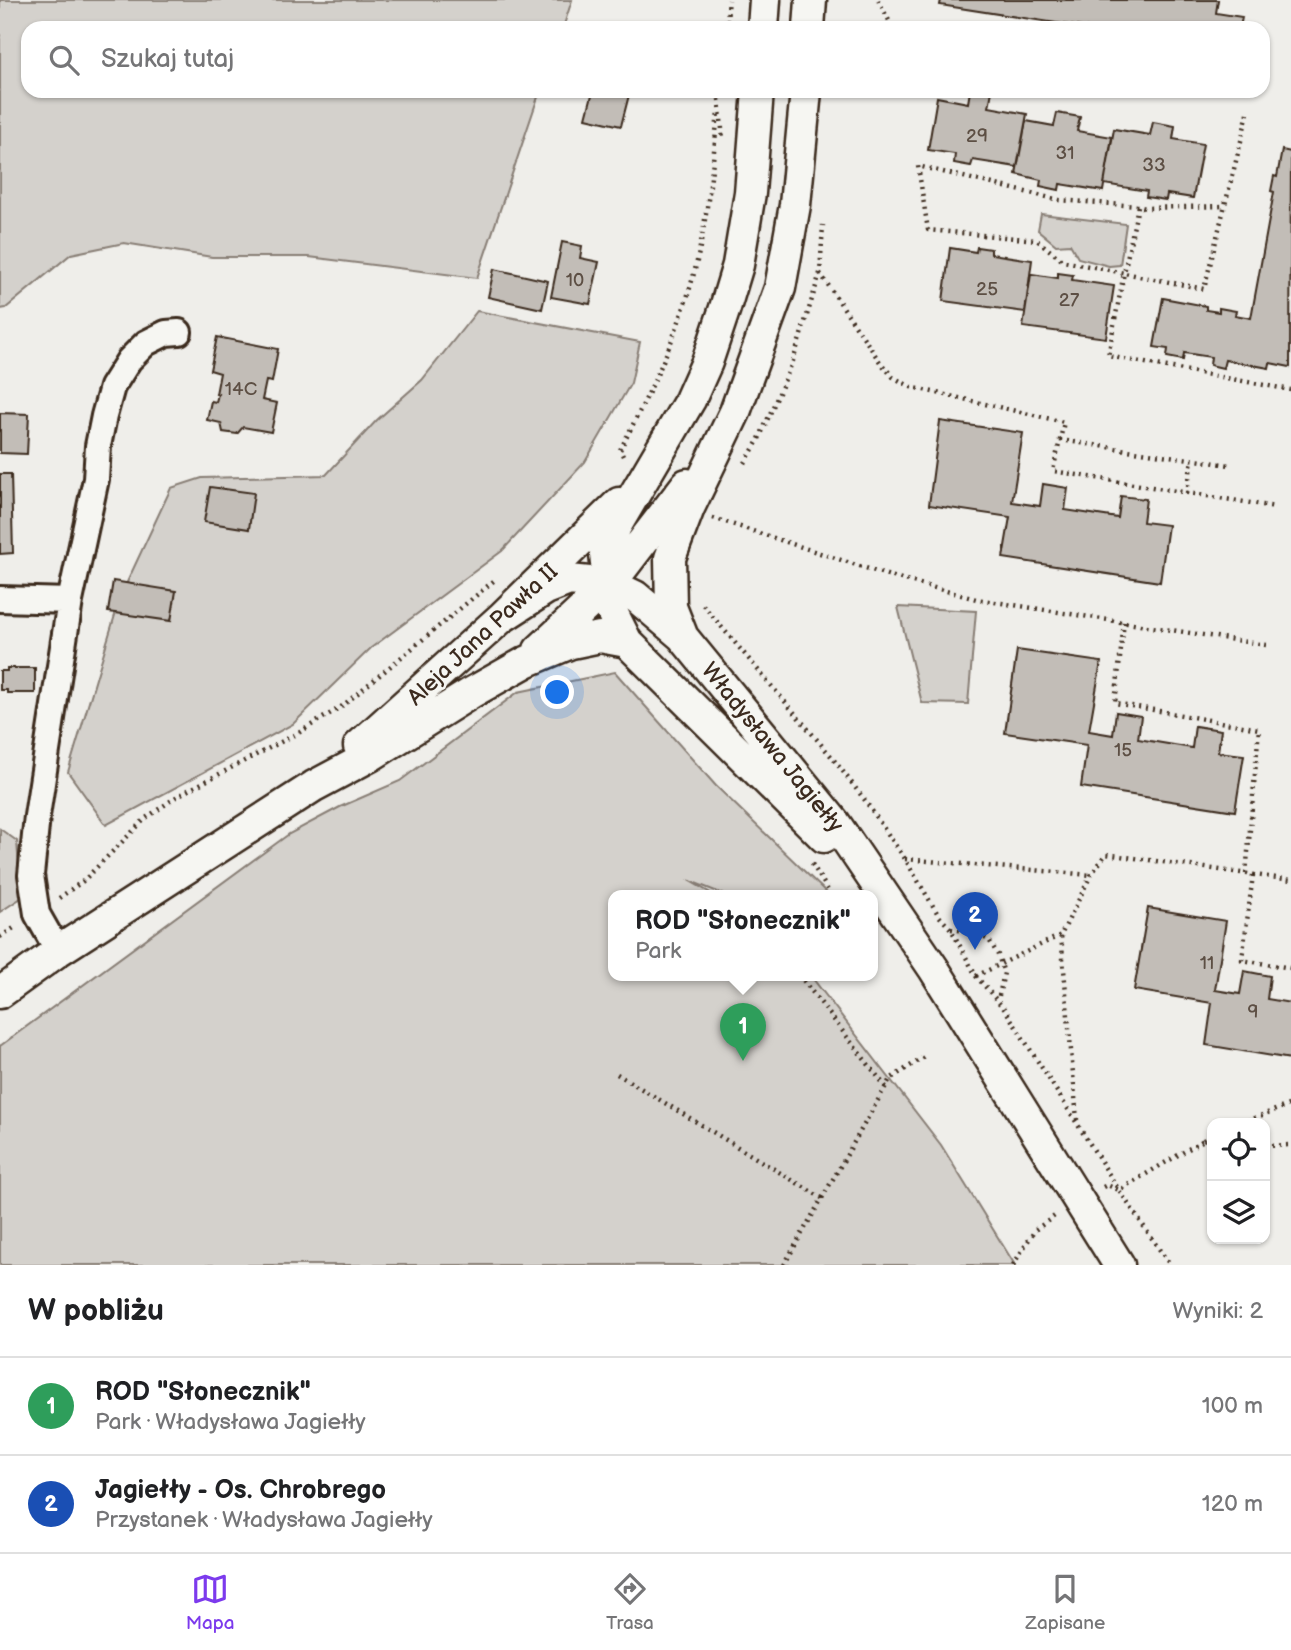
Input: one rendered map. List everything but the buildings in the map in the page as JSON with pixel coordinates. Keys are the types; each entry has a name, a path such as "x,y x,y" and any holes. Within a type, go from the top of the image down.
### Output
{"street":[{"path":"764,21 765,0"},
{"path":"810,21 811,0"},
{"name":"Aleja Jana Pawła II","path":"314,786 501,618 636,470 690,400 707,362 738,265 750,193 757,98"},
{"name":"Aleja Jana Pawła II","path":"682,636 671,607 670,558 689,508 735,412 780,288 795,205 805,98"},
{"path":"58,951 37,914 31,875 37,816 70,601 94,491 104,416 113,387 129,360 146,343 166,333 179,332"},
{"name":"Aleja Jana Pawła II","path":"526,662 610,584 676,500 735,412"},
{"name":"Aleja Jana Pawła II","path":"610,584 605,554 636,470"},
{"name":"Władysława Jagiełły","path":"501,618 546,589 569,580 610,584 635,596 682,636 835,823 911,935 1119,1265"},
{"name":"Władysława Jagiełły","path":"610,584 611,610 627,642 820,832 867,890"},
{"path":"0,599 70,601"},
{"name":"Aleja Jana Pawła II","path":"0,993 58,951 314,786 372,755 526,662 570,643 600,637 627,642"},
{"name":"Władysława Jagiełły","path":"878,902 911,935"}],"path":[{"path":"727,21 729,0"},
{"path":"878,0 888,21"},
{"path":"719,99 724,149"},
{"path":"636,470 620,450 650,392 680,316 697,262 710,182 719,99"},
{"path":"1225,206 1145,208 1059,200 918,166 928,230 1037,240 1063,261 1204,289 1225,206 1248,113"},
{"path":"1138,206 1108,356 1291,390"},
{"path":"820,272 880,362 893,377 911,387 1064,422 1053,471 1275,507"},
{"path":"1060,440 1230,465"},
{"path":"1187,493 1192,459"},
{"path":"714,519 890,576 976,599 1266,645"},
{"path":"0,937 83,881 146,818 179,795 300,732 341,707 497,579"},
{"path":"701,599 704,607 831,756 905,859 939,916 951,929 976,976 998,1001 1170,1265"},
{"path":"1124,622 1115,704 1259,729 1246,874"},
{"path":"1077,1123 1061,935 1091,875 1107,854 1291,880"},
{"path":"905,859 1091,875"},
{"path":"1254,875 1242,960 1291,968"},
{"path":"951,929 973,932 989,940 1004,972 998,1001"},
{"path":"976,976 1061,935"},
{"path":"804,981 886,1087"},
{"path":"784,1265 890,1079 924,1058"},
{"path":"617,1074 822,1198"},
{"path":"1254,1118 1291,1104"},
{"path":"1119,1190 1207,1138"},
{"path":"1202,1140 1207,1141"},
{"path":"1270,1146 1291,1145"},
{"path":"1013,1265 1035,1230"}],"shaded area":[{"path":"0,0 572,0 565,21 21,21 21,98 538,98 477,278 309,257 212,257 124,243 71,254 6,308 0,309"},
{"path":"1041,214 1126,224 1120,265 1109,266 1078,258 1070,244 1056,245 1038,230"},
{"path":"477,311 640,342 631,383 585,462 502,551 371,648 293,724 106,825 68,772 121,595 171,488 202,478 326,475 377,420 422,380"},
{"path":"898,607 976,611 968,704 922,703"},
{"path":"615,672 716,786 824,890 713,890 688,880 705,890 608,890 608,981 815,981 941,1145 1015,1265 0,1265 0,1046 289,834 340,807 400,781 518,692"},
{"path":"0,829 17,841 21,898 0,912"}],"place":[{"name":"Jagiełły - Os. Chrobrego","path":"975,950"},
{"name":"ROD \"Słonecznik\"","path":"743,1061"}]}
